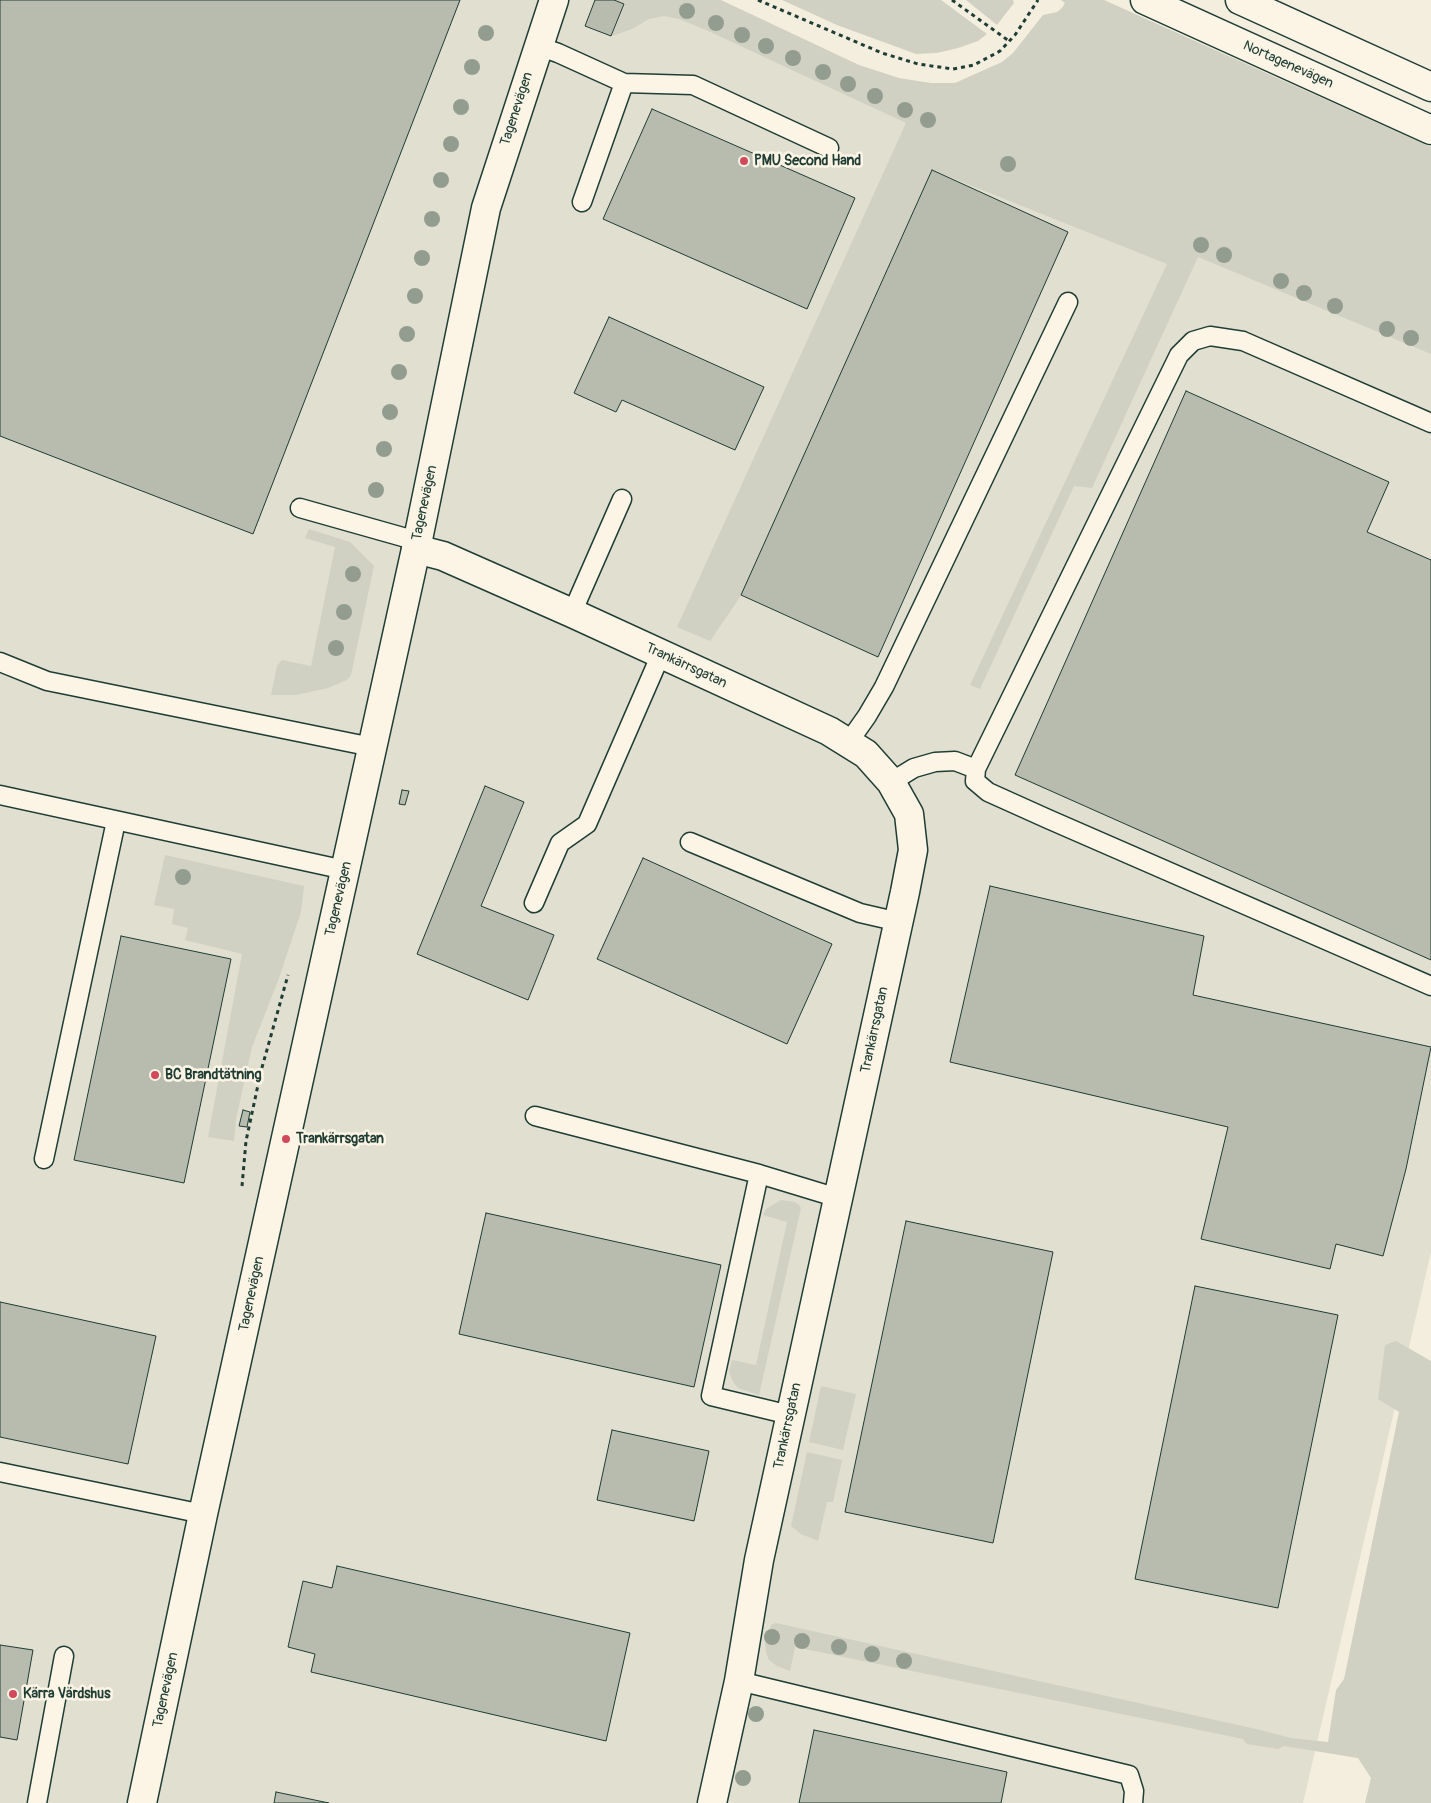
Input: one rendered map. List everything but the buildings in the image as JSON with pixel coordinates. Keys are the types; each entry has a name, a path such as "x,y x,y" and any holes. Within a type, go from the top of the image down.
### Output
{"street":[{"name":"Tagenevägen","path":"142,1803 203,1514 416,545 486,208 554,0"},
{"name":"Nortagenevägen","path":"1145,0 1431,130"},
{"path":"1240,0 1431,87"},
{"name":"Trankärrsgatan","path":"416,545 572,613 829,731 866,754 891,782 910,814 913,850 899,922 759,1560 738,1681 712,1803"}],"lane":[{"path":"538,46 624,83 693,85 829,148"},
{"path":"582,202 624,83"},
{"path":"848,743 868,716 884,687 1068,302"},
{"path":"1431,423 1243,341 1210,336 1193,342 1179,355 976,769 974,781 988,792 1431,986"},
{"path":"572,613 622,500"},
{"path":"300,508 416,545"},
{"path":"534,903 560,843 587,824 661,654"},
{"path":"0,662 47,681 372,747"},
{"path":"891,782 914,768 935,762 956,761 976,769"},
{"path":"0,796 345,870"},
{"path":"44,1159 116,820"},
{"path":"690,842 860,913 899,922"},
{"path":"535,1116 759,1174 838,1198"},
{"path":"759,1174 711,1396 790,1415"},
{"path":"0,1472 203,1514"},
{"path":"37,1803 64,1656"},
{"path":"738,1681 1129,1775 1134,1791 1133,1803"}],"path":[{"path":"758,0 882,53 918,64 953,69 974,65 1000,51 1038,0"},
{"path":"952,0 1009,41"},
{"path":"261,1071 270,1067"}],"shaded area":[{"path":"0,0 669,0 1431,349 1431,1252 1303,1803 0,1803"},
{"path":"615,0 721,0 859,65 899,78 931,83 955,83 1002,62 1013,53 1043,15 1057,12 1062,8 1065,3 1061,0 1104,0 1431,147 1431,354 1198,257 1092,488 1074,486 980,689 970,685 1167,264 932,170 742,594 710,641 677,627 906,123 679,19 664,16 649,19 632,29 612,36 625,4"},
{"path":"782,0 941,0 987,34 978,41 958,48 937,53 916,54 837,25"},
{"path":"966,0 1013,0 1014,3 997,25"},
{"path":"309,529 350,542 374,566 351,675 347,680 328,688 296,695 271,695 277,666 282,660 311,666 335,547 305,538"},
{"path":"165,855 304,886 301,912 278,981 252,1047 236,1119 234,1141 208,1137 242,954 185,940 188,928 172,924 174,909 154,905"},
{"path":"781,1200 795,1202 801,1208 759,1395 738,1388 729,1372 732,1360 756,1365 787,1222 763,1215 766,1209"},
{"path":"1396,1341 1431,1361 1431,1803 1365,1803 1371,1778 1358,1758 1284,1746 1278,1749 1247,1744 1243,1739 795,1647 790,1671 777,1666 769,1660 765,1644 771,1625 776,1623 1291,1738 1328,1742 1336,1690 1344,1679 1399,1412 1378,1399 1385,1345"},
{"path":"821,1386 856,1394 843,1450 809,1442"},
{"path":"807,1452 842,1460 833,1502 827,1502 818,1541 801,1534 791,1526"}],"place":[{"name":"PMU Second Hand","path":"744,161"},
{"name":"BC Brandtätning","path":"155,1075"},
{"name":"Trankärrsgatan","path":"286,1139"},
{"name":"Kärra Värdshus","path":"13,1694"}]}
